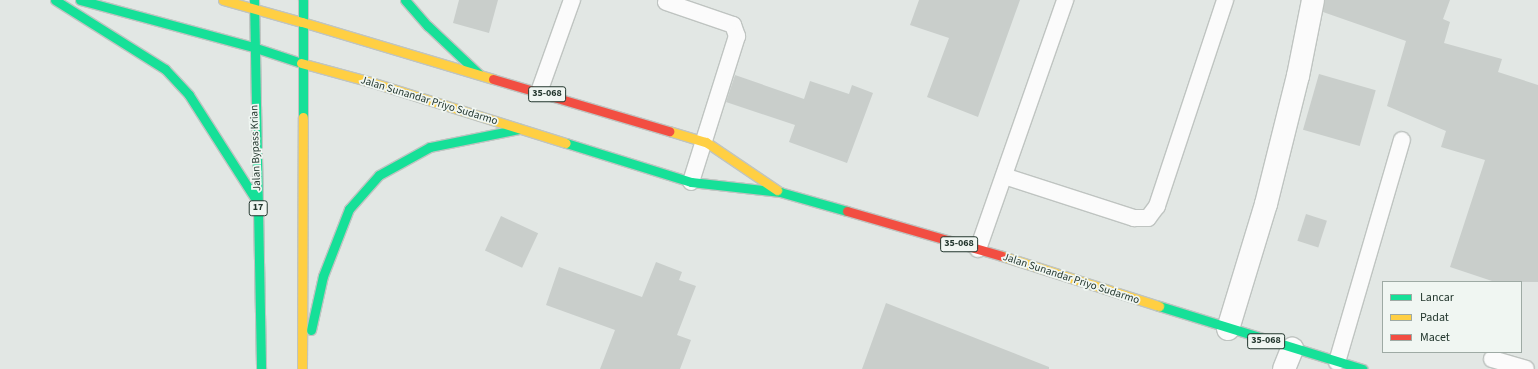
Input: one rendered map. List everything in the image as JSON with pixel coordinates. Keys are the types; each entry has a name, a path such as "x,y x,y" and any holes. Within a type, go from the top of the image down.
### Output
{"main road":[{"path":"55,0 165,69 189,95 220,147 258,203"},
{"name":"Jalan Sunandar Priyo Sudarmo","path":"80,0 253,47 301,63 371,82 691,182 780,192 978,249 1228,329 1362,369"},
{"name":"Jalan Sunandar Priyo Sudarmo","path":"223,0 254,4 302,22 706,142 780,192"},
{"path":"302,0 302,369"},
{"path":"405,0 428,26 479,74"},
{"name":"Jalan Bypass Krian","path":"254,4 253,47 261,369"},
{"path":"302,369 323,276 349,209 379,175 430,147 519,129"}],"street":[{"path":"1228,329 1266,204 1298,76 1313,0"},
{"path":"1284,369 1292,349"}],"lane":[{"path":"539,92 572,0"},
{"path":"978,249 1065,0"},
{"path":"1004,176 1134,218 1148,218 1156,206 1225,0"},
{"path":"666,2 733,25 737,36 711,116 706,142 691,182"},
{"path":"1337,362 1402,140"},
{"path":"1492,359 1526,369"}],"building":[{"path":"459,0 498,0 489,33 453,23"},
{"path":"919,0 1020,0 978,117 927,97 949,38 910,25"},
{"path":"1325,0 1450,0 1443,19 1450,22 1444,43 1502,59 1498,72 1538,85 1538,282 1492,281 1450,267 1485,160 1441,147 1446,131 1387,106 1406,41 1323,12"},
{"path":"1319,74 1376,90 1360,146 1303,130"},
{"path":"735,75 804,99 810,81 849,94 852,85 873,93 847,163 789,142 795,125 726,102"},
{"path":"1306,214 1327,221 1318,247 1297,241"},
{"path":"501,216 538,233 522,268 485,250"},
{"path":"656,262 682,272 679,280 696,286 677,335 691,340 680,369 600,369 615,330 546,305 559,267 642,297"},
{"path":"886,303 1049,367 1049,369 862,369"}],"traffic: fast":[{"path":"55,0 165,69 189,95 258,203"},
{"path":"80,0 253,47 301,63"},
{"path":"254,0 261,369"},
{"path":"303,0 303,117"},
{"path":"405,0 428,26 479,74"},
{"path":"311,330 323,276 349,209 379,175 430,147 519,129"},
{"path":"566,143 691,182 780,192 847,211"},
{"path":"1159,306 1362,369"}],"traffic: slow":[{"path":"223,0 302,22"},
{"path":"302,22 493,79"},
{"path":"301,63 371,82 566,143"},
{"path":"302,369 303,117"},
{"path":"669,131 706,142 777,190"},
{"path":"1002,256 1159,306"}],"traffic: jam":[{"path":"493,79 669,131"},
{"path":"847,211 1002,256"}]}
